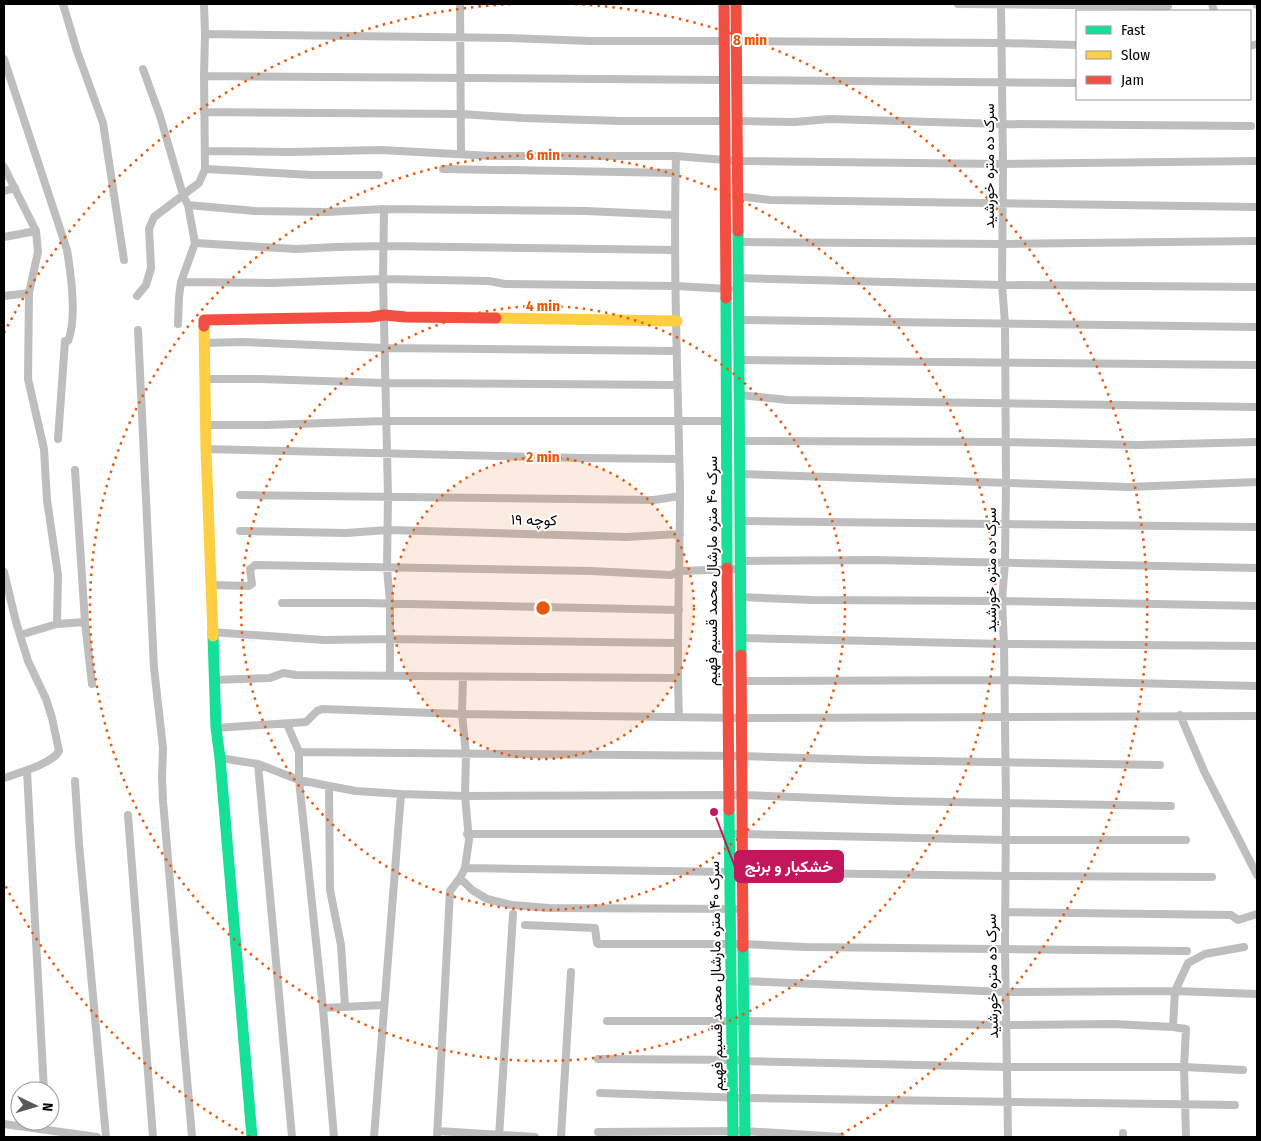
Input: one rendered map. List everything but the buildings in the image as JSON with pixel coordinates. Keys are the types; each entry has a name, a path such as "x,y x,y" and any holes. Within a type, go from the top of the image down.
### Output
{"street":[{"path":"63,4 77,51 103,123 124,260"},
{"path":"137,296 146,285 151,268 149,229 154,217 198,183 205,169 204,4"},
{"path":"460,4 461,154"},
{"name":"سرک ۴۰ متره مارشال محمد قسیم فهیم","path":"724,4 730,41 731,80 731,160 726,289 730,909 732,1021 740,1060"},
{"name":"سرک ۴۰ متره مارشال محمد قسیم فهیم","path":"730,41 736,4"},
{"path":"958,4 1168,6"},
{"name":"سرک ده متره خورشید","path":"1001,4 1002,284 1005,323 1006,482 1005,562 1002,601 1005,680 1005,950 1008,1137"},
{"path":"205,34 460,37 591,41 1076,45"},
{"path":"4,59 67,250 72,279 71,330 68,341 65,341 58,439"},
{"path":"143,69 160,116 183,195 188,205 195,243 181,282 178,324"},
{"path":"204,76 1002,84 1076,83"},
{"path":"204,112 462,114 601,120 795,122 829,119 1002,124 1250,126"},
{"path":"205,151 381,150 492,156 676,156 731,160 1003,164 1257,161"},
{"path":"676,156 675,250 680,496 677,678 679,717"},
{"name":"سرک ۴۰ متره مارشال محمد قسیم فهیم","path":"731,160 737,196 740,474 744,1021 740,1060 739,1134"},
{"path":"4,167 36,231 38,252 29,293 28,379 44,449 47,500 58,575 57,624"},
{"path":"205,169 312,175 379,175"},
{"path":"443,169 676,173"},
{"path":"4,190 15,188"},
{"path":"737,196 770,200 1257,208"},
{"path":"188,205 255,211 327,212 384,209 586,211 675,215"},
{"path":"384,209 385,246 383,279 390,675"},
{"path":"4,237 36,231"},
{"path":"738,242 1003,244 1257,241"},
{"path":"195,243 296,249 336,246 385,246 675,250"},
{"path":"181,282 270,283 383,279 489,281 505,284 676,286 726,289 738,284 1257,286"},
{"path":"4,296 29,293"},
{"path":"252,1137 216,728 211,632 204,320 371,317 384,315 406,317 677,321"},
{"path":"738,320 1257,327"},
{"path":"138,330 154,668 163,748 163,801 192,1137"},
{"path":"205,343 242,342 385,348 677,351"},
{"path":"739,360 1257,365"},
{"path":"206,379 385,383 677,385"},
{"path":"739,395 788,400 1257,407"},
{"path":"206,425 386,421 726,421"},
{"path":"739,441 1005,442 1138,445 1257,442"},
{"path":"206,449 600,459 679,459"},
{"path":"75,470 85,622 92,684"},
{"path":"740,474 1129,487 1257,482"},
{"path":"240,495 654,500 680,496"},
{"path":"740,521 1257,526"},
{"name":"کوچه ۱۹","path":"240,531 346,532 388,530 626,537 680,534"},
{"path":"211,586 248,586 252,584 250,569 255,565 591,571 671,575 680,571 727,570 740,565 874,560 1257,568"},
{"path":"4,572 28,662 46,699 59,747 56,756 27,771 4,778"},
{"path":"740,597 812,600 1002,601 1257,606"},
{"path":"282,603 390,603 679,610"},
{"path":"20,635 57,624 85,622"},
{"path":"211,632 324,640 390,639 678,643"},
{"path":"741,638 1004,644 1257,646"},
{"path":"214,680 270,678 282,673 296,675 677,678"},
{"path":"463,677 462,714 466,754 469,840 465,868 450,891 438,1134 535,1137"},
{"path":"741,681 1005,680 1257,686"},
{"path":"216,728 306,722 317,711 322,709 462,714 728,718 1257,716"},
{"path":"1180,716 1204,771 1257,875"},
{"path":"287,724 299,752 299,780 323,1008 334,1137"},
{"path":"299,752 742,756 1160,765"},
{"path":"220,758 258,764 299,780 329,786 356,791 401,794 466,796 742,795 1171,806"},
{"path":"258,764 292,1137"},
{"path":"27,771 43,1081"},
{"path":"75,781 106,1137"},
{"path":"329,786 330,890 341,945 345,1006"},
{"path":"374,1137 401,794"},
{"path":"128,815 153,1137"},
{"path":"468,834 742,834 1006,840 1186,840"},
{"path":"465,868 1006,876 1212,876"},
{"path":"460,878 472,890 487,899 512,906 549,908 743,909"},
{"path":"1005,912 1231,915 1238,920 1257,914"},
{"path":"499,1136 513,914"},
{"path":"526,925 595,928 598,944 743,944 1005,950 1187,951"},
{"path":"1173,1027 1175,991 1188,963 1205,954 1244,947"},
{"path":"561,1137 571,972"},
{"path":"743,981 1006,992 1175,991 1257,994"},
{"path":"323,1008 384,1005"},
{"path":"607,1021 1006,1025 1113,1024 1186,1029 1184,1067 1186,1137"},
{"path":"598,1059 1184,1067 1243,1070"},
{"path":"600,1093 739,1098 1235,1105"},
{"path":"46,1131 65,1135 97,1137"},
{"path":"598,1132 841,1137"}],"traffic: fast":[{"path":"738,231 741,655"},
{"path":"726,298 727,568"},
{"path":"213,636 216,728 252,1137"},
{"path":"729,810 733,1137"},
{"path":"743,947 745,1137"}],"traffic: slow":[{"path":"496,318 677,321"},
{"path":"204,326 206,449 213,636"}],"traffic: jam":[{"path":"724,4 726,298"},
{"path":"736,4 738,231"},
{"path":"204,326 204,320 371,317 384,315 496,318"},
{"path":"727,568 729,810"},
{"path":"741,655 743,947"}],"place":[{"name":"خشکبار و برنج","path":"714,812"}]}
